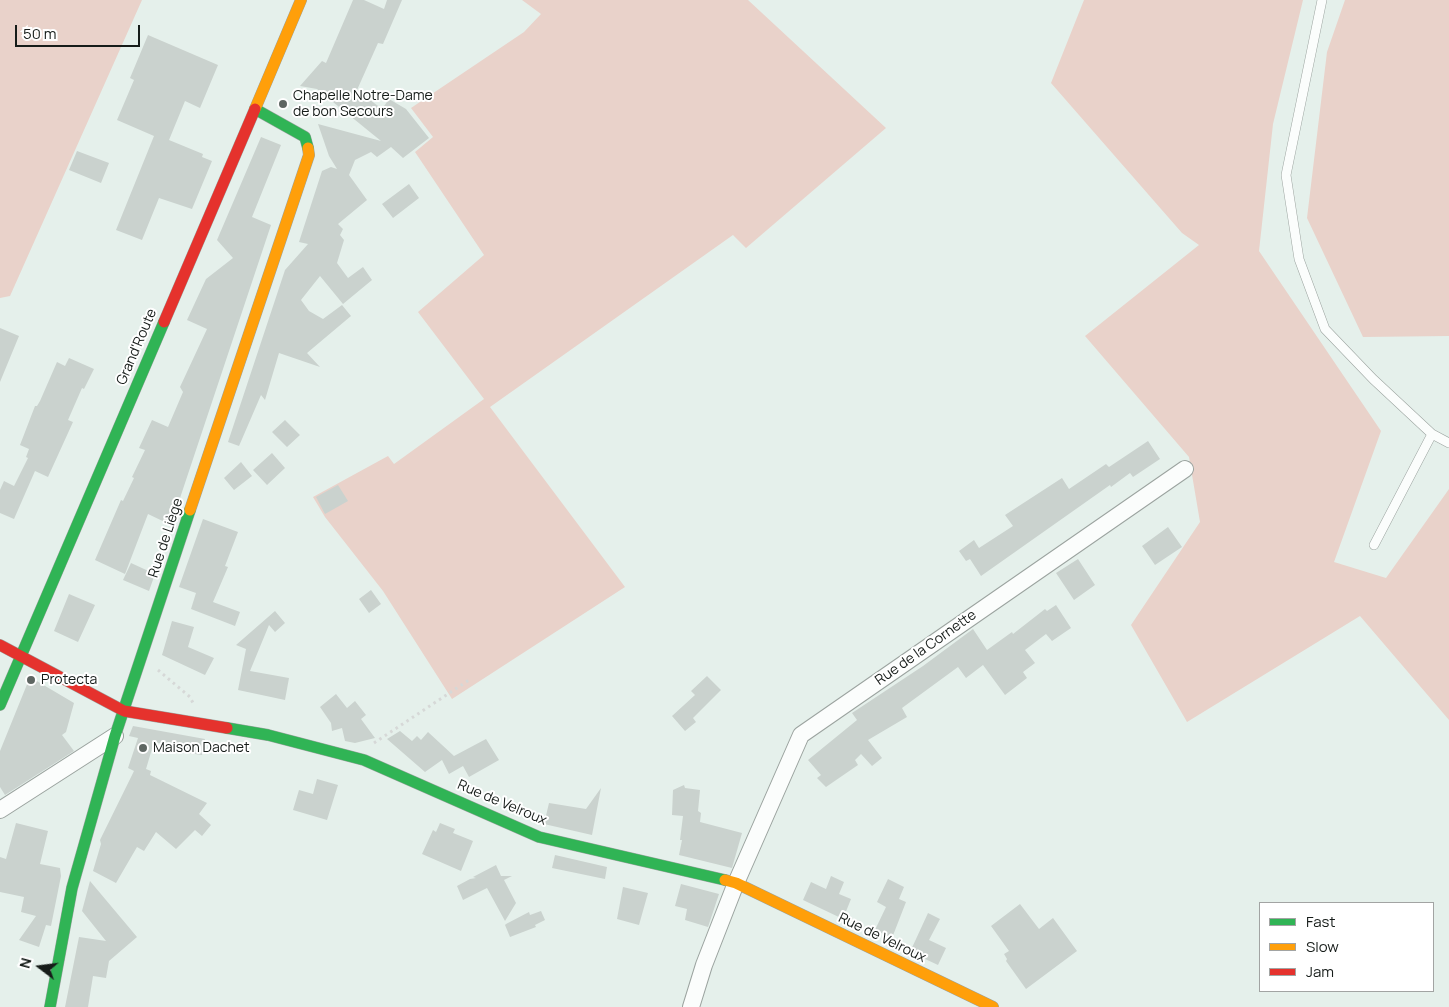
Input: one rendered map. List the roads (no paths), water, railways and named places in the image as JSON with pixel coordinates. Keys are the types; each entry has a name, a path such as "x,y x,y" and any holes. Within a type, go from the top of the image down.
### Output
{"street":[{"name":"Grand'Route","path":"0,705 302,0"},
{"name":"Rue de Liège","path":"50,1007 72,888 115,736 309,155 305,137 255,109"},
{"name":"Rue de la Cornette","path":"691,1007 704,965 736,883 801,735 1185,469"},
{"name":"Rue de Velroux","path":"0,645 124,711 268,735 364,760 539,836 736,883 993,1007"},
{"path":"0,810 115,736"}],"lane":[{"path":"1322,0 1286,175 1299,259 1325,329 1373,379 1432,434 1449,443"},
{"path":"1374,545 1432,434"}],"place":[{"name":"Chapelle Notre-Dame de bon Secours","path":"283,104"},
{"name":"Protecta","path":"31,680"},
{"name":"Maison Dachet","path":"143,748"}]}
